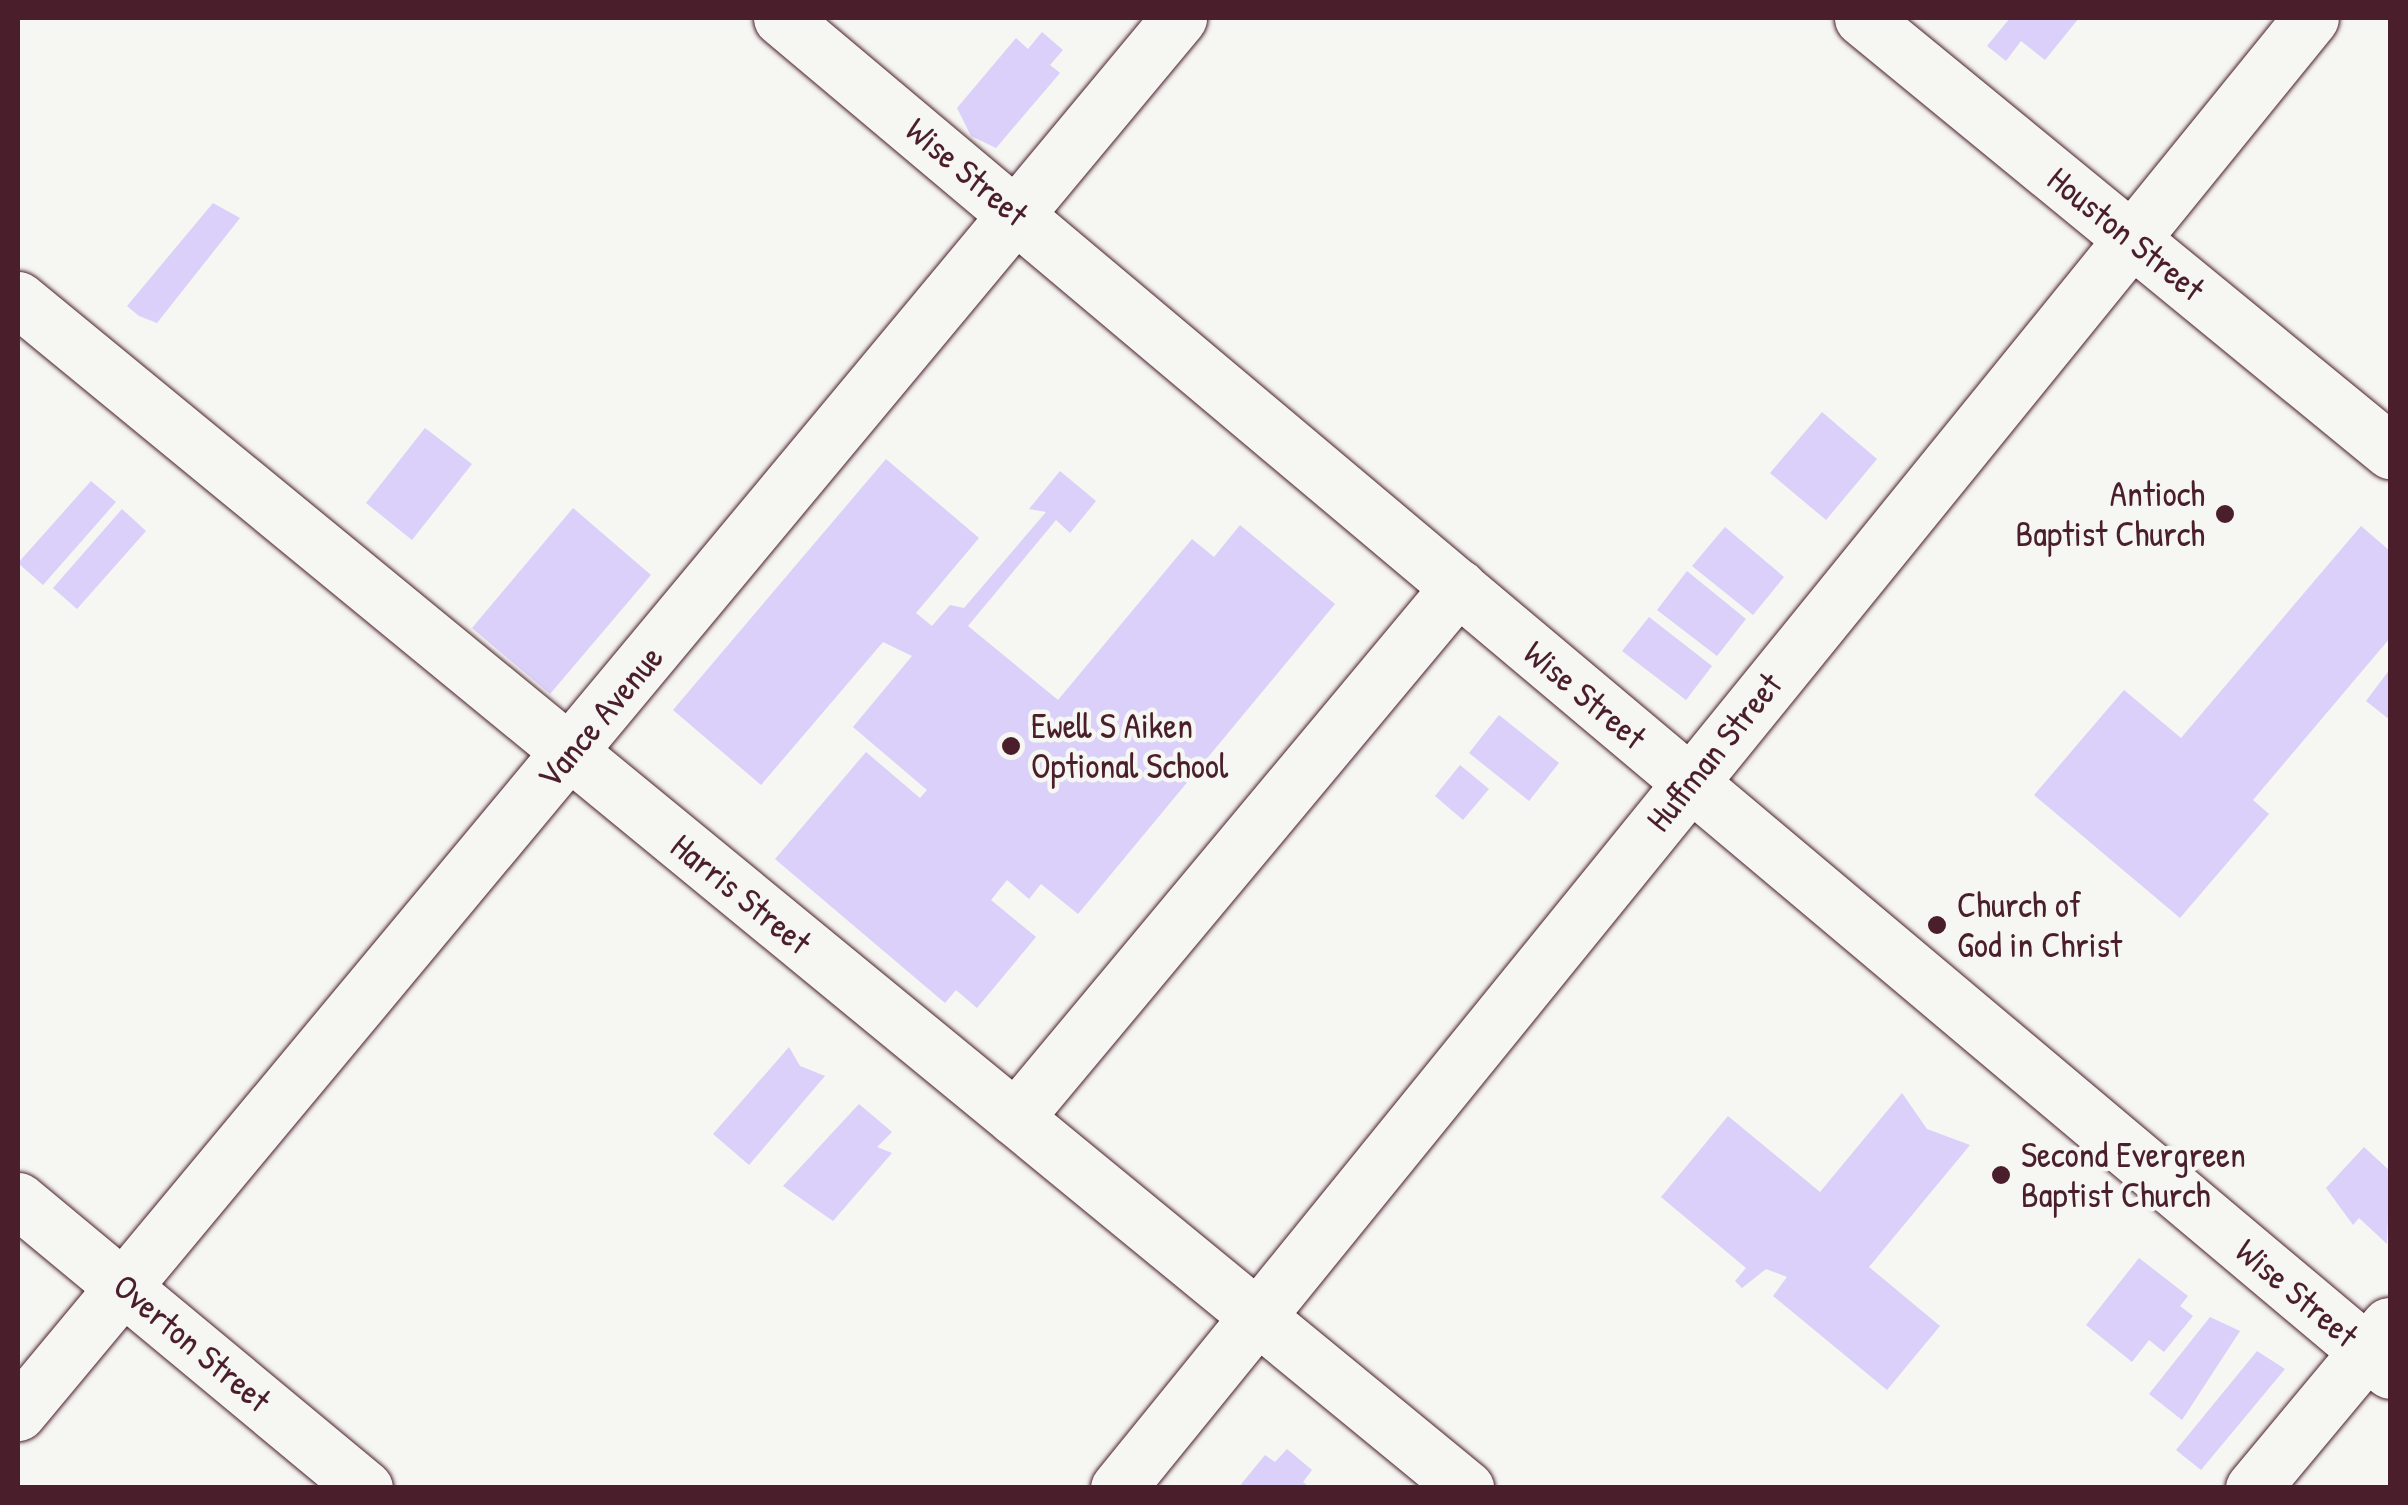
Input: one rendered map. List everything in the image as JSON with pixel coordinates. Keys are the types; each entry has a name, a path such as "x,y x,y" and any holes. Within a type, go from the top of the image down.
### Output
{"street":[{"name":"Wise Street","path":"781,18 1689,782 2382,1348"},
{"name":"Vance Avenue","path":"18,1413 1179,18"},
{"name":"Houston Street","path":"1862,18 2390,451"},
{"name":"Huffman Street","path":"1118,1488 2311,18"},
{"name":"Harris Street","path":"18,299 1466,1488"},
{"path":"1015,1118 1458,587"},
{"name":"Overton Street","path":"18,1200 365,1488"},
{"path":"2253,1488 2382,1348"}],"building":[{"path":"2010,18 2079,18 2045,60 2021,41 2006,61 1987,46"},
{"path":"1042,32 1063,50 1050,65 1060,73 996,148 971,136 957,108 1016,38 1028,49"},
{"path":"213,203 240,218 157,323 139,316 127,306"},
{"path":"1822,412 1877,459 1826,520 1770,473"},
{"path":"425,428 472,464 412,540 366,503"},
{"path":"886,459 979,538 916,613 932,626 950,605 964,608 1046,512 1029,509 1060,471 1096,501 1070,533 1056,520 968,626 1058,700 1192,539 1214,557 1240,525 1335,604 1078,914 1041,884 1029,899 1007,880 991,900 1036,937 977,1008 956,990 945,1003 775,859 866,752 920,798 927,790 853,727 912,656 883,642 761,785 673,710"},
{"path":"91,481 116,502 43,585 18,563"},
{"path":"573,508 651,575 550,694 472,628"},
{"path":"122,509 146,531 77,609 53,588"},
{"path":"2361,526 2390,551 2390,638 2253,800 2269,814 2180,918 2034,795 2124,690 2181,738"},
{"path":"1725,527 1784,577 1753,615 1692,566"},
{"path":"1687,571 1746,619 1717,656 1657,610"},
{"path":"1649,617 1712,666 1686,700 1622,651"},
{"path":"2390,669 2390,720 2366,701"},
{"path":"1499,715 1559,763 1529,801 1469,753"},
{"path":"1460,765 1489,789 1463,820 1435,796"},
{"path":"789,1047 800,1066 825,1076 749,1165 713,1134"},
{"path":"1902,1093 1927,1129 1970,1145 1869,1267 1940,1326 1887,1390 1773,1296 1787,1277 1766,1269 1742,1288 1735,1281 1746,1268 1661,1197 1728,1116 1820,1192"},
{"path":"859,1104 892,1132 877,1147 892,1153 833,1221 783,1186"},
{"path":"2364,1147 2390,1171 2387,1244 2359,1218 2353,1225 2326,1188"},
{"path":"2139,1258 2188,1296 2180,1306 2193,1316 2164,1352 2149,1340 2132,1362 2086,1325"},
{"path":"2210,1317 2240,1331 2182,1420 2149,1394"},
{"path":"2257,1351 2285,1369 2201,1470 2176,1450"},
{"path":"1287,1449 1312,1470 1303,1482 1310,1488 1238,1488 1265,1455 1275,1462"}],"place":[{"name":"Antioch Baptist Church","path":"2225,514"},
{"name":"Ewell S Aiken Optional School","path":"1011,746"},
{"name":"Church of God in Christ","path":"1937,925"},
{"name":"Second Evergreen Baptist Church","path":"2001,1175"}]}
